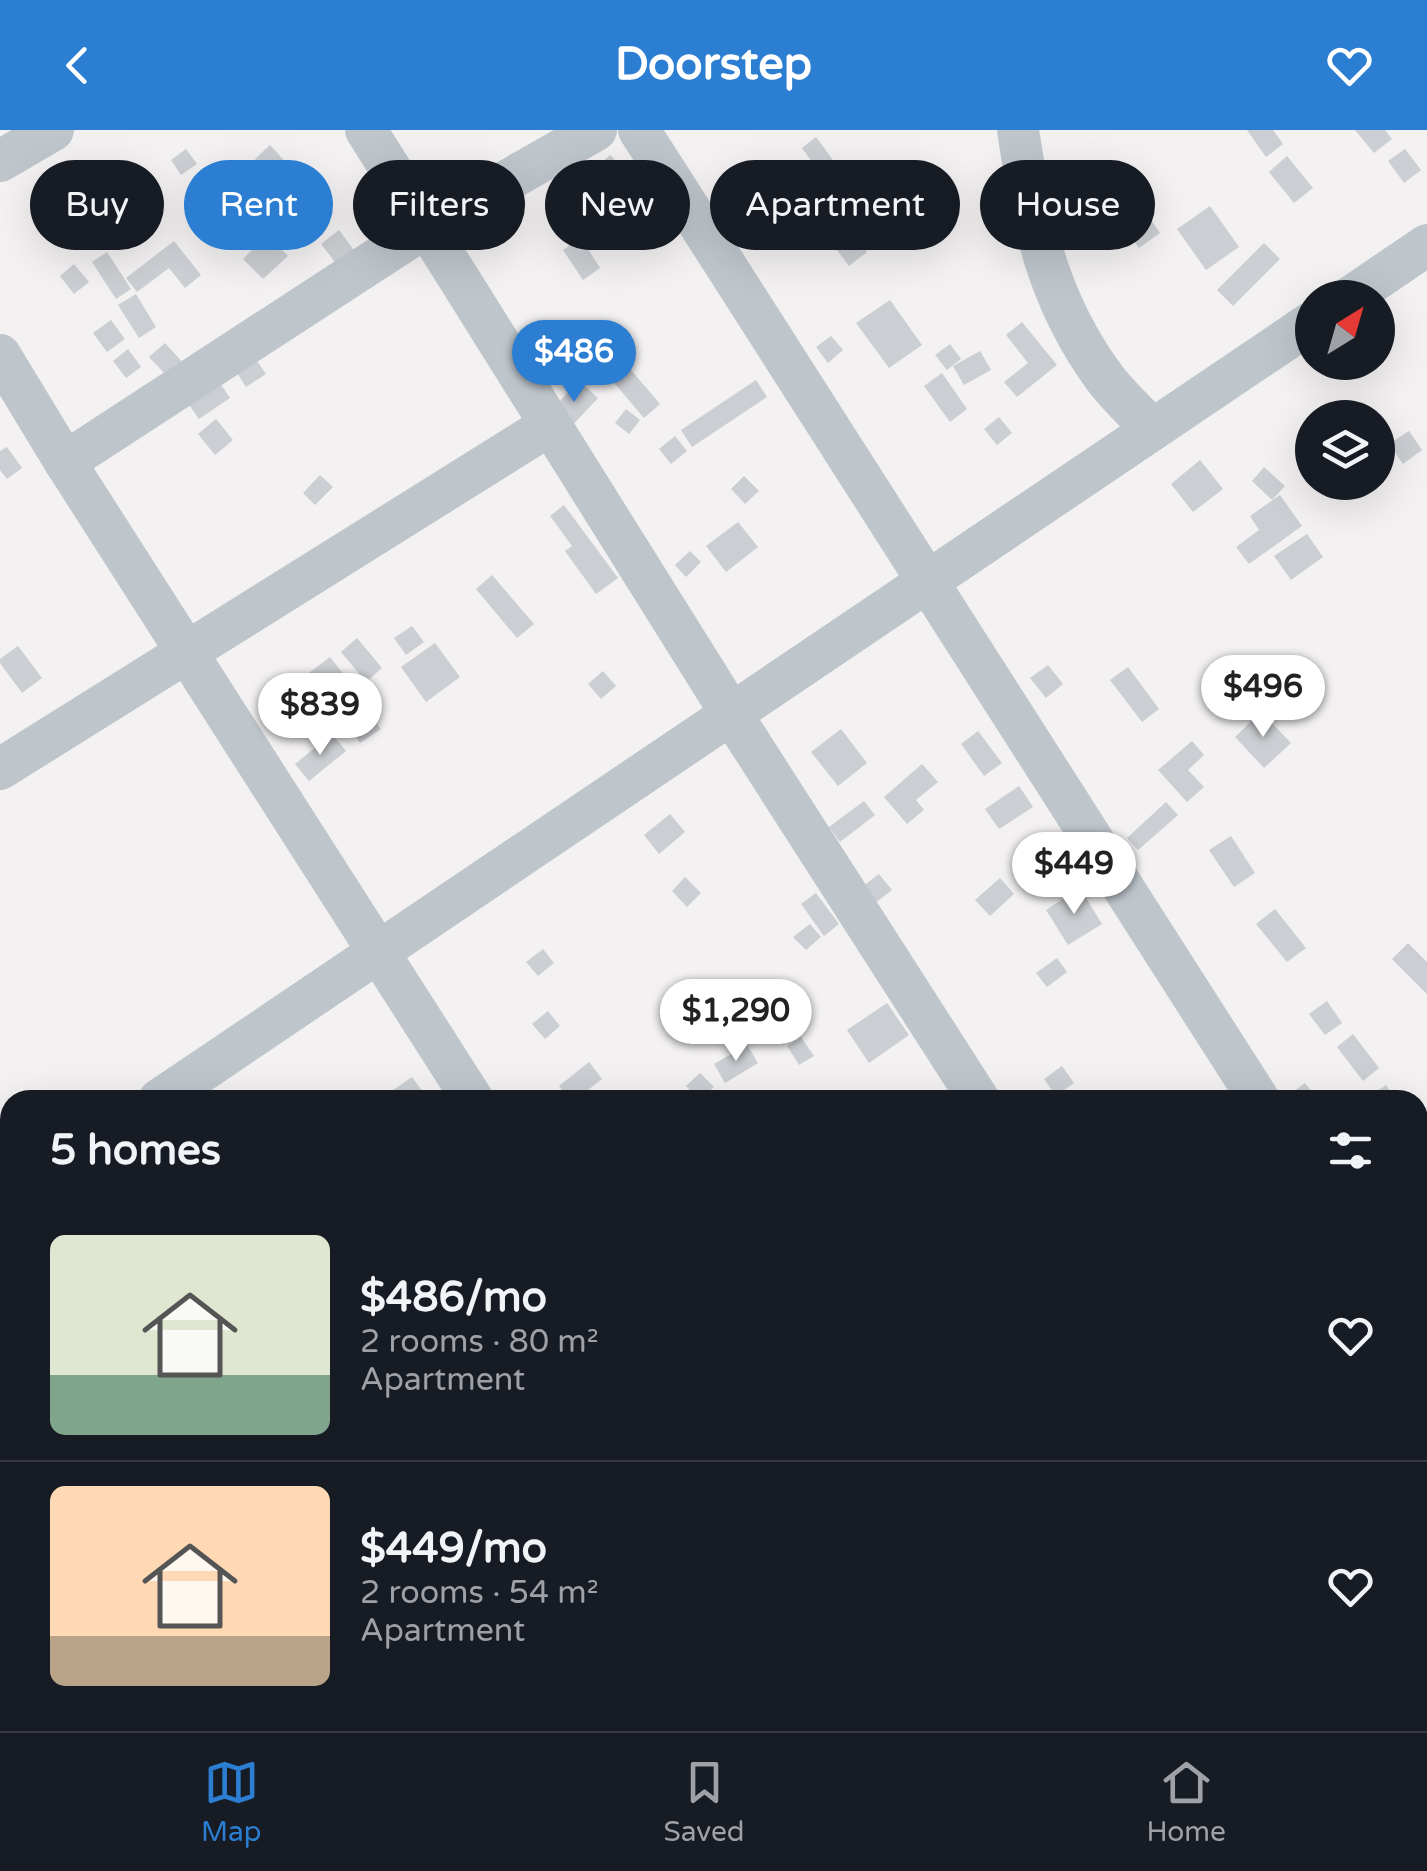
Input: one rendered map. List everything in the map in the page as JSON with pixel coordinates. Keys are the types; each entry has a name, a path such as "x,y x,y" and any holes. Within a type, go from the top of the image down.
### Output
{"street":[{"path":"0,160 53,130"},
{"path":"366,130 385,160"},
{"path":"525,171 596,130"},
{"path":"639,130 1252,1090"},
{"path":"1018,130 1042,258 1069,321 1105,379 1152,429"},
{"path":"1375,280 1427,245"},
{"path":"65,462 391,250"},
{"path":"440,250 972,1090"},
{"path":"174,1090 1295,333"},
{"path":"0,355 467,1090"},
{"path":"0,770 550,424"}],"building":[{"path":"1247,130 1273,130 1283,144 1266,157"},
{"path":"1355,130 1385,130 1392,139 1374,153"},
{"path":"816,137 833,160 811,160 802,148"},
{"path":"270,145 284,160 256,160"},
{"path":"186,149 194,160 184,160 181,175 171,160"},
{"path":"1405,149 1421,170 1404,183 1388,161"},
{"path":"1287,156 1313,188 1294,203 1269,172"},
{"path":"1210,206 1239,247 1206,270 1177,229"},
{"path":"339,230 356,253 338,266 326,250 333,250 333,235"},
{"path":"174,241 201,275 185,288 169,268 137,292 126,278"},
{"path":"1264,243 1280,259 1233,306 1217,290"},
{"path":"252,250 282,250 288,256 263,279 243,259"},
{"path":"563,250 589,250 600,268 583,280"},
{"path":"837,250 865,250 867,252 849,266"},
{"path":"107,252 131,289 116,299 92,262"},
{"path":"74,264 89,282 74,294 60,276"},
{"path":"136,294 156,327 139,338 118,305"},
{"path":"890,300 922,345 889,368 856,323"},
{"path":"111,320 125,339 107,352 93,333"},
{"path":"1022,322 1057,365 1017,397 1004,382 1028,363 1006,335"},
{"path":"240,336 266,374 246,387 222,349"},
{"path":"831,336 843,350 828,363 816,347"},
{"path":"165,343 184,364 168,377 149,357"},
{"path":"950,344 961,359 947,370 935,355"},
{"path":"128,349 141,367 126,378 113,361"},
{"path":"980,351 991,370 964,385 953,366"},
{"path":"620,357 660,404 644,418 604,371"},
{"path":"205,361 230,398 199,419 173,382"},
{"path":"942,373 967,409 950,422 924,386"},
{"path":"756,380 767,397 692,447 681,430"},
{"path":"579,381 598,398 569,429 550,411"},
{"path":"626,409 640,420 629,434 615,423"},
{"path":"999,417 1012,433 997,445 984,429"},
{"path":"216,419 233,440 215,455 198,434"},
{"path":"1409,431 1422,450 1403,464 1395,453 1395,440"},
{"path":"675,436 687,451 671,464 659,449"},
{"path":"7,447 22,468 7,479 0,470 0,451"},
{"path":"1200,460 1223,489 1193,512 1171,484"},
{"path":"1264,467 1285,486 1272,500 1252,481"},
{"path":"320,475 333,487 315,505 303,493"},
{"path":"744,476 759,491 745,504 731,489"},
{"path":"1280,495 1302,526 1249,564 1236,547 1259,530 1250,516"},
{"path":"564,505 618,578 596,594 565,551 572,546 550,516"},
{"path":"738,522 758,547 726,572 706,546"},
{"path":"1307,534 1323,557 1291,580 1274,556"},
{"path":"690,551 701,562 686,577 675,565"},
{"path":"492,575 534,624 517,638 476,589"},
{"path":"412,626 424,642 406,655 394,638"},
{"path":"357,638 382,668 366,682 341,652"},
{"path":"435,643 460,677 426,702 401,667"},
{"path":"18,646 42,678 22,693 0,663"},
{"path":"330,657 348,680 311,709 293,685"},
{"path":"1048,665 1063,684 1046,698 1030,678"},
{"path":"1128,667 1159,709 1142,722 1110,680"},
{"path":"603,671 616,686 601,699 588,684"},
{"path":"359,697 381,729 360,743 338,711"},
{"path":"1261,712 1291,743 1264,768 1235,737"},
{"path":"841,729 867,763 838,786 811,752"},
{"path":"978,731 1002,763 984,776 961,744"},
{"path":"332,734 346,751 309,781 295,764"},
{"path":"1192,741 1204,755 1188,770 1204,787 1187,802 1158,770"},
{"path":"922,764 938,782 916,800 924,810 907,824 884,797"},
{"path":"1019,786 1033,807 999,829 985,809"},
{"path":"864,801 875,815 840,842 829,827"},
{"path":"1166,802 1178,815 1138,850 1127,838"},
{"path":"670,814 685,832 659,854 644,835"},
{"path":"1231,836 1255,873 1234,887 1209,850"},
{"path":"879,874 892,890 875,903 862,887"},
{"path":"685,877 701,893 687,907 672,891"},
{"path":"1000,878 1014,894 990,916 975,900"},
{"path":"1080,888 1102,924 1068,945 1046,910"},
{"path":"816,893 839,924 824,936 801,904"},
{"path":"1275,909 1306,948 1287,962 1256,924"},
{"path":"810,924 821,937 806,950 793,937"},
{"path":"1408,943 1427,962 1427,994 1392,959"},
{"path":"543,949 554,963 538,976 526,962"},
{"path":"1057,958 1067,972 1047,987 1036,973"},
{"path":"1327,1001 1342,1023 1325,1035 1309,1014"},
{"path":"887,1003 909,1035 869,1063 847,1030"},
{"path":"548,1011 560,1026 545,1039 532,1024"},
{"path":"1353,1034 1379,1068 1363,1081 1337,1047"},
{"path":"801,1037 814,1056 799,1065 787,1046"},
{"path":"747,1045 758,1063 725,1083 714,1064"},
{"path":"589,1062 602,1079 588,1090 562,1090 559,1086"},
{"path":"1062,1066 1074,1083 1064,1090 1052,1090 1044,1079"},
{"path":"700,1073 714,1087 690,1090 686,1086"},
{"path":"412,1077 421,1090 393,1090"}]}
